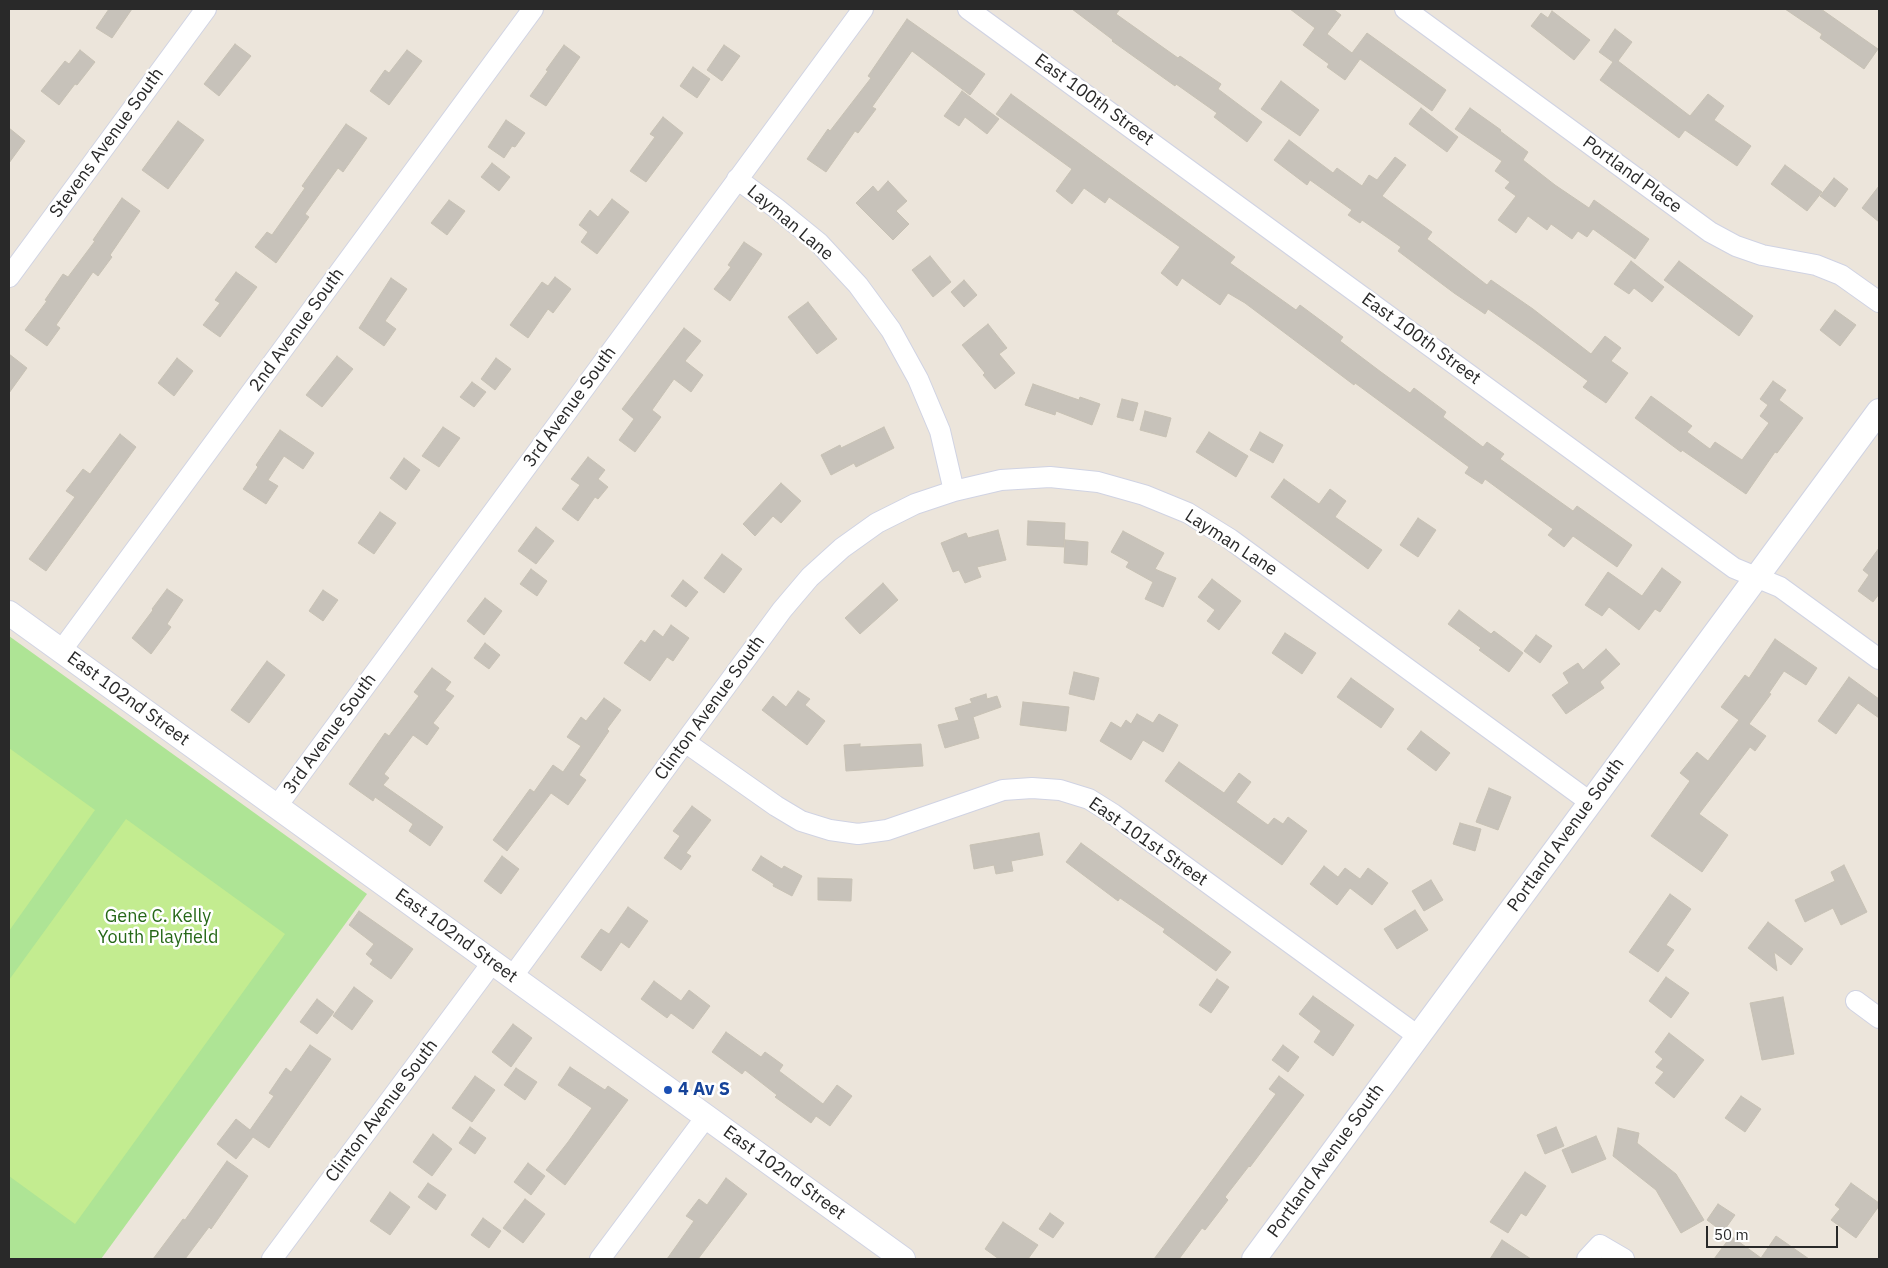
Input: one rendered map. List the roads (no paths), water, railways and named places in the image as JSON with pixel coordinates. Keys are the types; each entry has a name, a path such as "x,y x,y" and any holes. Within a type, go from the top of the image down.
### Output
{"street":[{"name":"Stevens Avenue South","path":"9,277 206,9"},
{"name":"2nd Avenue South","path":"61,651 533,9"},
{"name":"3rd Avenue South","path":"277,806 863,9"},
{"name":"East 100th Street","path":"968,9 1731,566 1780,587 1879,659"},
{"name":"Portland Place","path":"1405,9 1710,232 1736,246 1762,256 1816,266 1841,275 1879,302"},
{"name":"Layman Lane","path":"738,180 819,243 858,285 891,330 918,379 940,431 954,491 1001,480 1050,478 1079,480 1098,482 1144,495 1188,512 1230,539 1590,802"},
{"name":"Portland Avenue South","path":"1254,1259 1879,411"},
{"name":"Clinton Avenue South","path":"512,977 782,610 810,577 842,548 876,523 915,504 954,491"},
{"name":"East 102nd Street","path":"9,613 903,1259"},
{"name":"East 101st Street","path":"684,742 776,806 801,821 839,832 858,834 887,830 1003,790 1032,788 1060,790 1089,799 1113,814 1418,1036"},
{"name":"Clinton Avenue South","path":"272,1259 492,963"},
{"path":"1856,1001 1879,1018"},
{"path":"600,1259 706,1117"},
{"path":"1587,1259 1600,1244 1624,1259"}],"place":[{"name":"4 Av S","path":"668,1090"}],"park label":[{"name":"Gene C. Kelly Youth Playfield","path":"158,928"}]}
